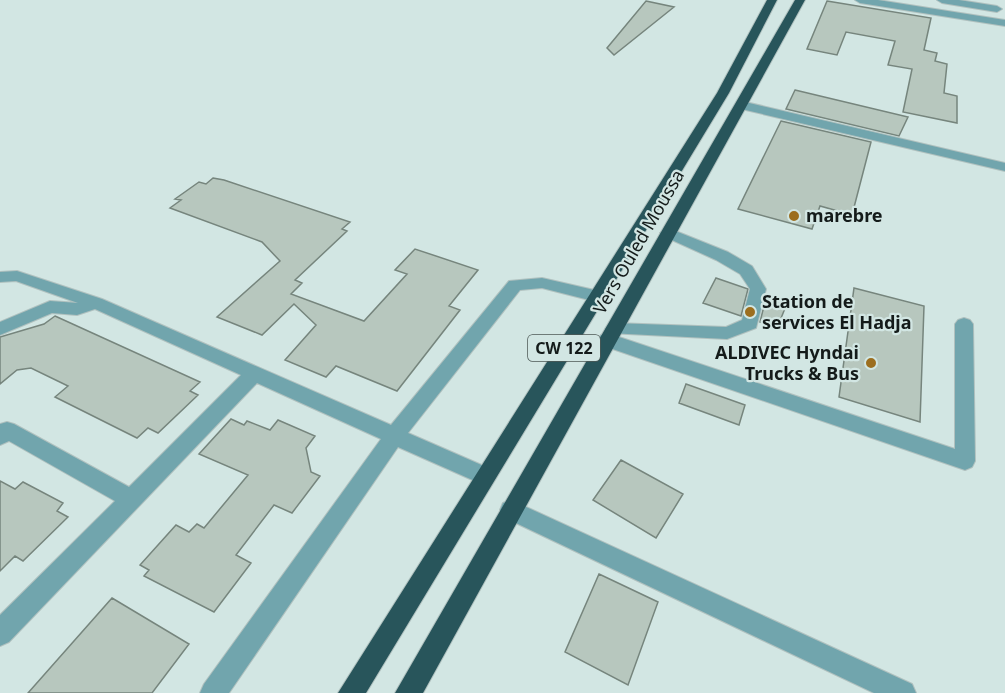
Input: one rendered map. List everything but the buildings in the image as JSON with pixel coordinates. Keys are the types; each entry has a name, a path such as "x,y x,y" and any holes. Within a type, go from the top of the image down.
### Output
{"highway":[{"name":"CW 122","path":"351,693 723,93 772,0"},
{"name":"Vers Ouled Moussa","path":"408,693 800,0"}],"street":[{"path":"860,0 1005,23"},
{"path":"881,0 892,5"},
{"path":"942,0 1005,10"},
{"path":"741,105 1005,167"},
{"path":"611,335 727,333 750,324 758,289 746,270 722,256 668,234"},
{"path":"0,277 17,276 96,303 485,476"},
{"path":"213,693 394,436 515,285 542,283 597,296"},
{"path":"0,329 50,307 77,309 96,303"},
{"path":"611,335 965,461 963,324"},
{"path":"0,633 254,374"},
{"path":"0,436 8,430 131,499"},
{"path":"512,510 903,693"}],"place":[{"name":"marebre","path":"794,216"},
{"name":"Station de services El Hadja","path":"750,312"},
{"name":"ALDIVEC Hyndai Trucks & Bus","path":"871,363"}]}
